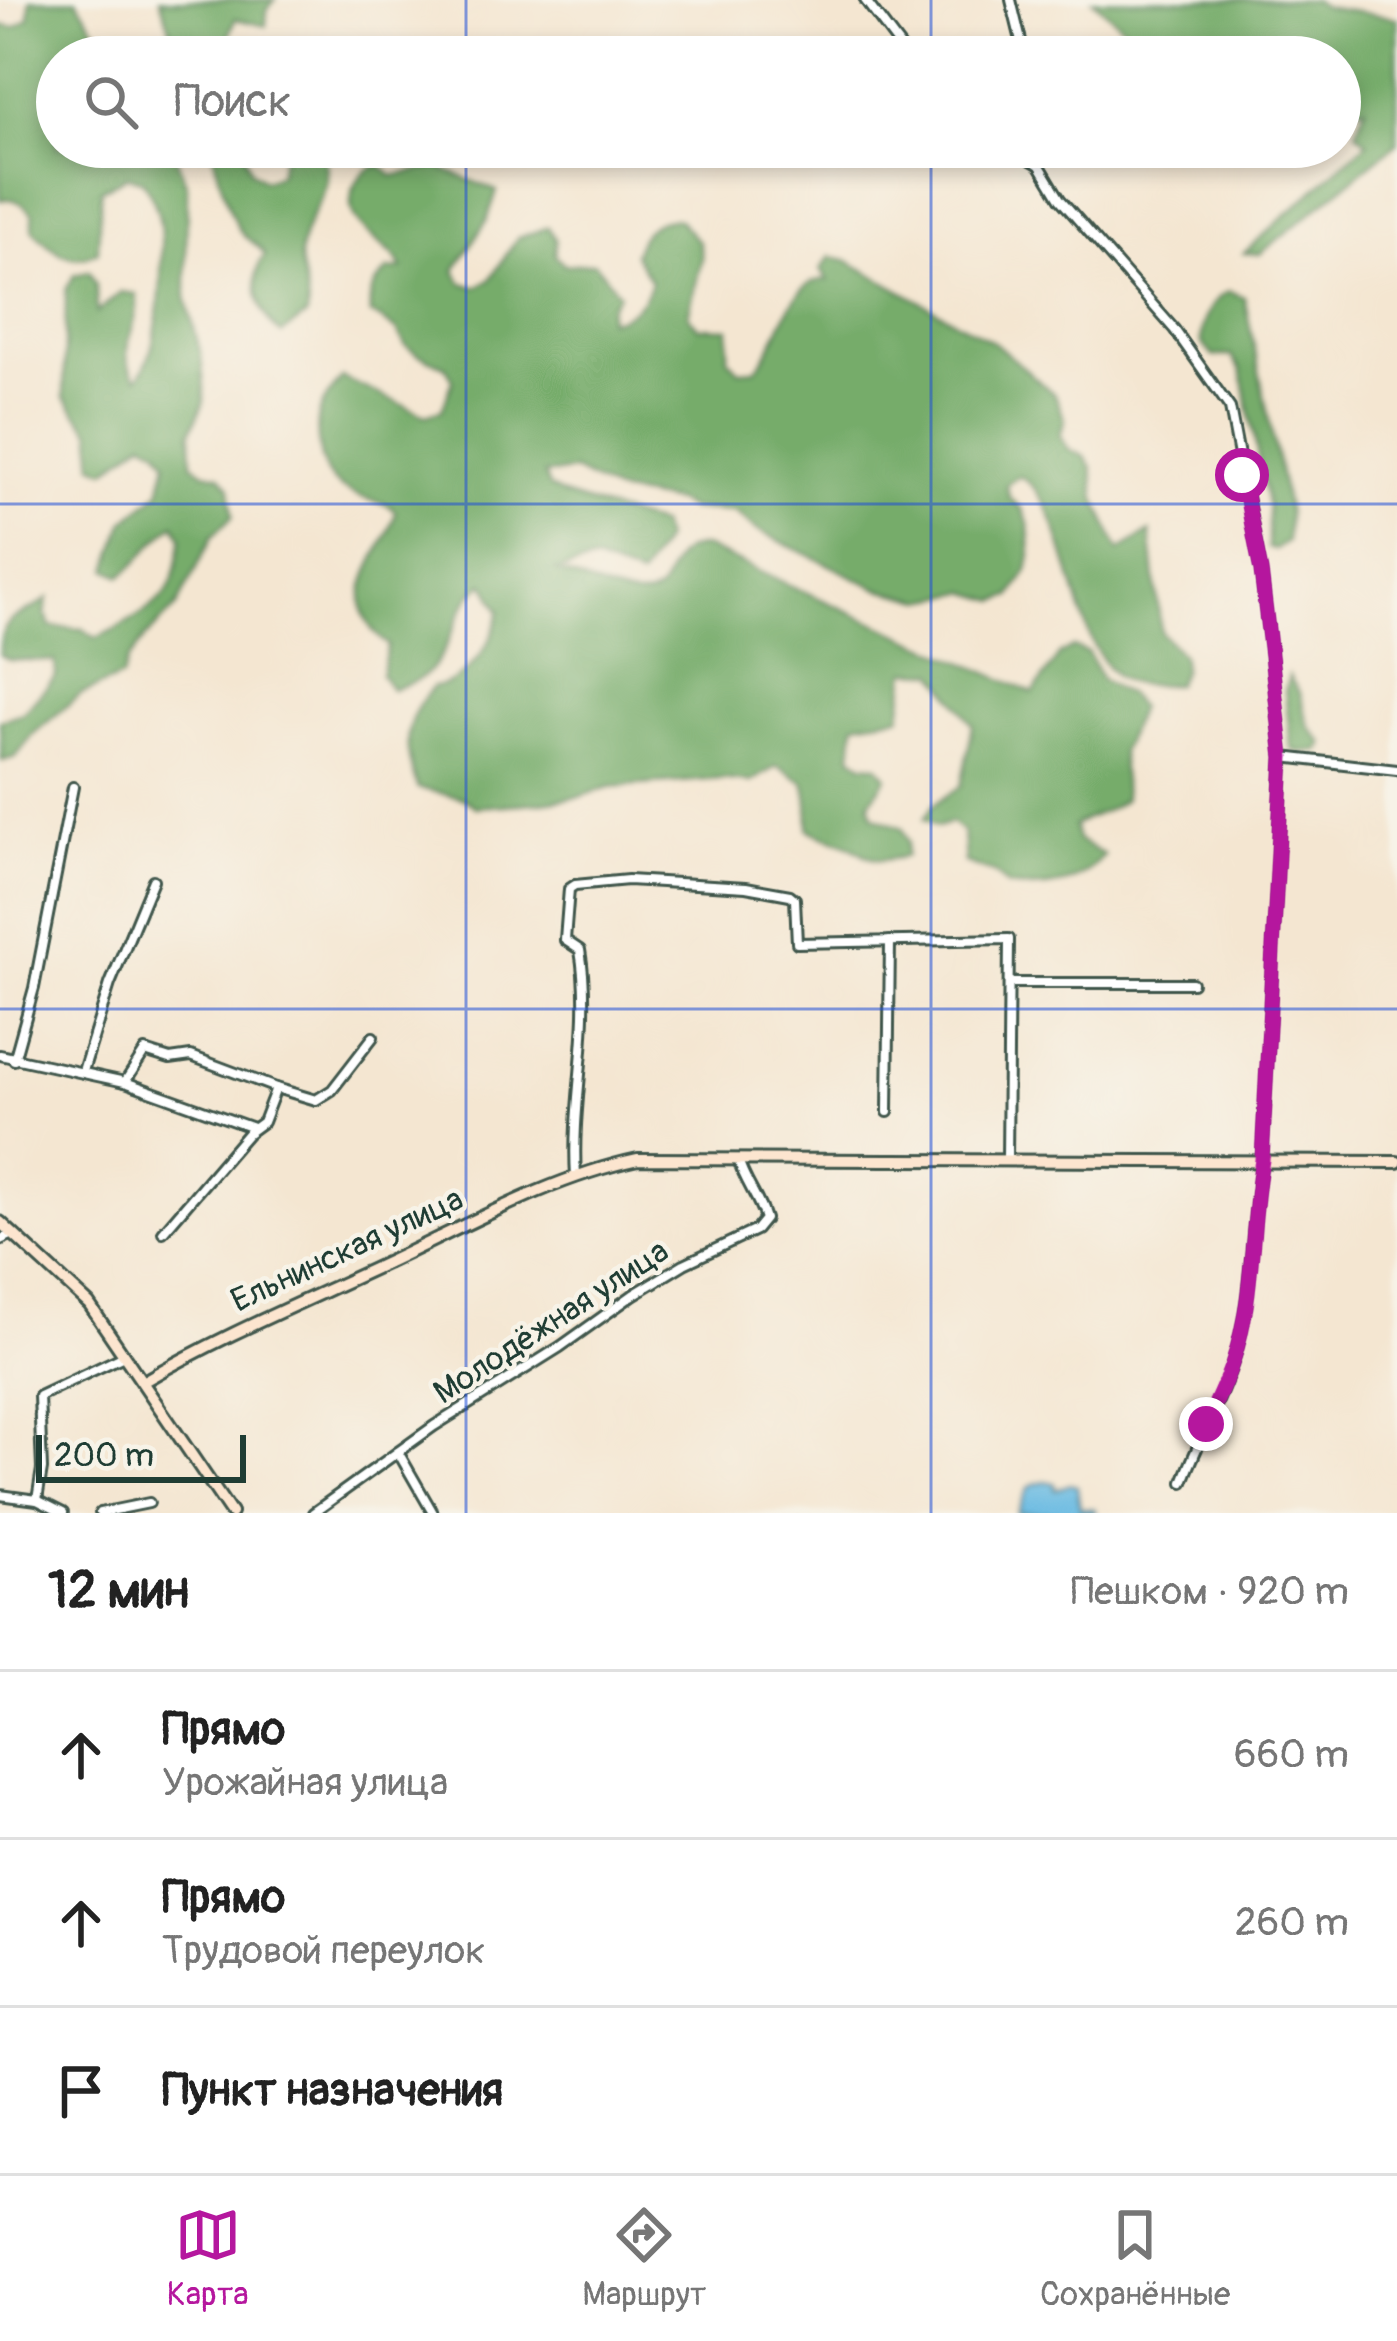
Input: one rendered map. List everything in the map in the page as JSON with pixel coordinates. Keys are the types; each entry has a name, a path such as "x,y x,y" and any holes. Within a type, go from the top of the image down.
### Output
{"main road":[{"name":"Ельнинская улица","path":"144,1381 206,1345 576,1177 638,1159 1397,1162"},
{"path":"0,1222 89,1304 231,1513"}],"street":[{"path":"865,0 892,36"},
{"path":"1011,0 1020,36"},
{"path":"1041,168 1060,199 1174,329 1230,408 1261,571 1283,757 1262,1160 1252,1212 1244,1315 1233,1362 1183,1482"},
{"path":"1283,757 1397,770"},
{"path":"14,1060 34,988 73,787"},
{"path":"83,1070 110,984 153,880"},
{"path":"576,1177 574,1134 586,1039 580,950 565,940 569,889 628,880 746,887 790,895 795,899 797,943 1009,939 1007,1160"},
{"path":"888,1112 890,941"},
{"path":"1009,983 1192,983"},
{"path":"125,1082 145,1051 170,1059 191,1057 316,1100 332,1090 374,1037"},
{"path":"0,1054 125,1082 250,1131"},
{"path":"163,1232 263,1122 279,1090"},
{"name":"Молодёжная улица","path":"313,1513 633,1295 756,1230 764,1220 762,1208 743,1177 738,1158"},
{"path":"0,1240 13,1234"},
{"path":"37,1500 43,1469 39,1396 126,1356"},
{"path":"398,1452 433,1513"},
{"path":"0,1495 37,1500 63,1513"},
{"path":"100,1513 149,1503"}],"green space":[{"path":"30,0 77,0 100,36 36,36 36,168 180,168 187,186 186,296 204,386 204,402 191,431 192,463 220,475 230,487 233,516 212,537 177,606 145,638 122,677 81,694 34,733 16,757 2,761 0,720 23,713 56,676 55,661 10,660 0,655 8,624 48,599 45,614 51,627 83,629 96,638 115,629 147,610 170,587 182,538 175,524 121,576 108,569 124,522 160,491 167,461 158,448 144,441 106,470 93,464 92,432 64,397 66,290 74,275 89,271 96,285 97,313 121,292 136,294 127,357 137,378 156,328 159,217 142,180 127,176 101,190 98,251 79,258 55,250 33,230 33,214 22,204 0,200 0,25 15,27 29,18"},
{"path":"160,0 275,0 267,10 266,26 235,19 229,36 173,36"},
{"path":"1093,0 1313,0 1324,7 1397,18 1397,143 1260,254 1244,253 1338,168 1361,168 1361,147 1367,142 1361,137 1365,107 1361,107 1361,36 1134,36"},
{"path":"217,168 250,168 264,180 278,175 280,168 326,168 325,188 304,233 300,256 307,315 282,334 267,318 258,297 257,275 265,255 243,235"},
{"path":"383,168 392,176 440,168 497,191 487,220 455,270 462,283 476,287 490,280 517,238 548,227 556,240 555,255 564,265 595,263 619,293 608,320 616,319 636,307 651,281 634,254 640,239 654,224 678,219 699,242 702,258 688,316 698,327 729,328 728,358 739,370 755,369 764,358 803,289 828,280 821,269 830,257 846,260 995,343 1055,395 1065,420 1060,435 1068,449 1085,457 1092,468 1096,499 1119,551 1150,532 1161,633 1182,655 1183,670 1176,684 1127,682 1104,662 1080,608 1050,514 1036,491 1019,476 1006,485 1029,525 1031,556 1028,571 1012,596 997,601 967,592 924,600 879,589 757,530 734,512 690,509 676,502 615,492 574,471 544,474 549,487 563,495 660,525 664,540 640,578 595,561 557,571 610,591 653,595 680,554 704,547 1033,693 1060,654 1073,647 1088,653 1102,680 1139,707 1121,752 1124,799 1074,826 1077,840 1104,855 1095,865 1062,884 1008,886 994,873 965,863 963,832 951,823 937,827 924,819 933,805 961,786 973,725 935,672 907,671 901,716 855,723 852,755 863,764 878,765 887,777 870,802 873,816 902,828 908,842 906,856 874,859 809,829 804,782 777,766 751,782 721,779 609,787 579,797 476,807 462,798 418,788 408,747 415,711 433,687 457,678 477,660 500,611 485,583 465,604 431,669 416,681 391,689 381,675 388,645 372,629 362,596 396,512 332,479 320,452 320,413 342,378 426,415 442,410 453,380 445,366 417,354 397,330 370,313 371,294 379,280 388,270 402,269 353,215 353,191 367,171"},
{"path":"1229,291 1244,297 1288,513 1287,542 1275,550 1268,548 1268,510 1241,369 1231,356 1213,356 1202,343 1208,313"},
{"path":"1289,676 1309,726 1324,744 1319,751 1291,748 1285,691"}],"water":[{"path":"1054,1483 1055,1490 1077,1486 1080,1508 1096,1513 1017,1513 1029,1488"}],"route":[{"path":"1206,1424 1233,1362 1244,1315 1252,1212 1262,1160 1283,757 1261,571 1242,475"}]}
